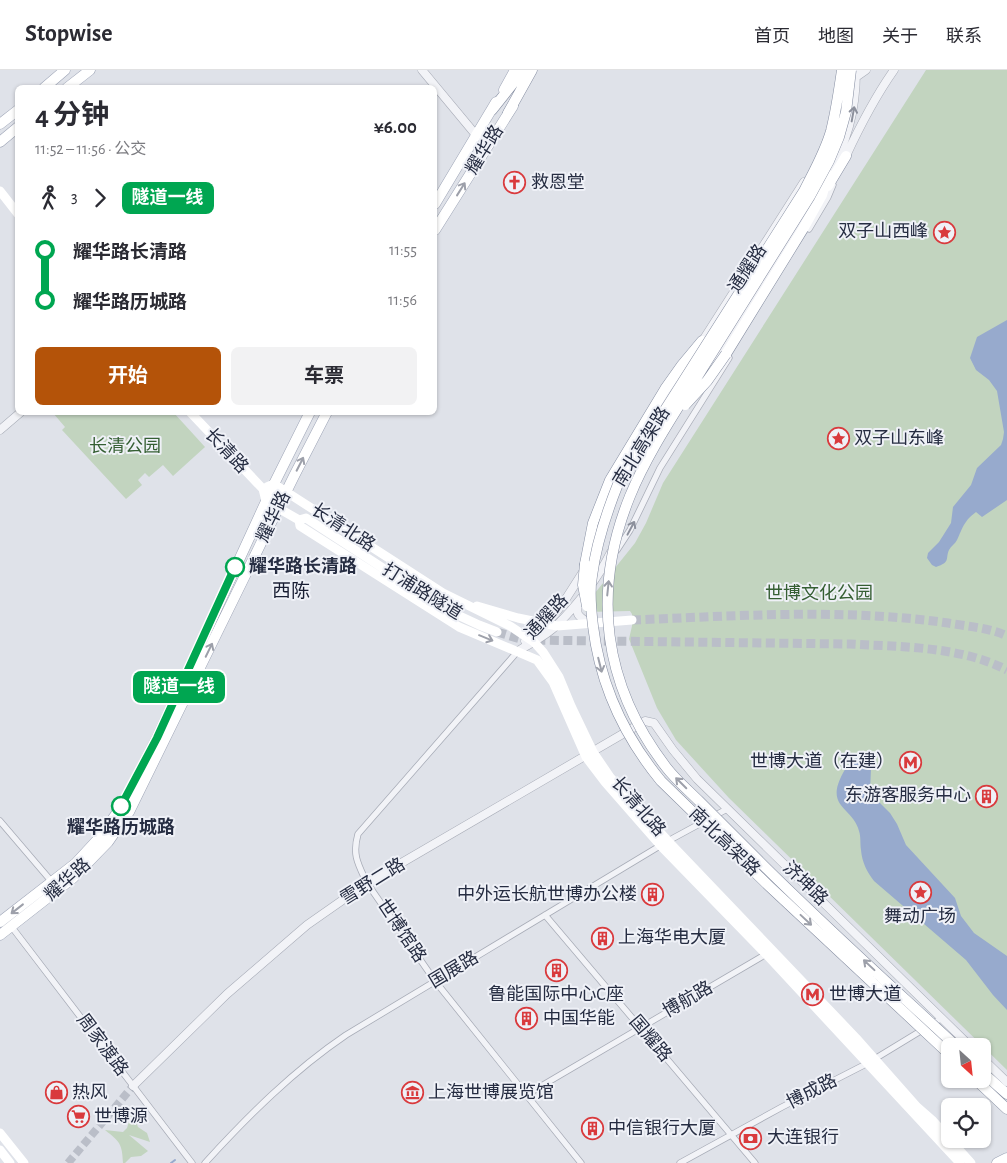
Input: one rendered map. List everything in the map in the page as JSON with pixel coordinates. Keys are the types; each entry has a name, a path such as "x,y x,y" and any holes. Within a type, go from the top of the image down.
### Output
{"main road":[{"path":"69,85 82,70"},
{"path":"70,85 90,70"},
{"name":"耀华路","path":"437,201 516,70"},
{"path":"492,110 516,81 522,70"},
{"path":"508,113 532,70"},
{"name":"耀华路","path":"437,227 537,70"},
{"path":"48,85 63,72"},
{"name":"南北高架路","path":"855,72 846,112 830,161 668,424 630,495 618,527 609,583 607,612 609,634 613,660 628,704 642,734 668,770 777,880 947,1038"},
{"name":"南北高架路","path":"839,73 836,108 830,132 821,157 804,191 618,484 603,523 592,577 591,612 600,666 608,690 628,735 646,762 662,781 770,887 941,1047"},
{"path":"0,124 15,112"},
{"path":"0,142 15,130"},
{"path":"668,424 707,381 726,354 846,156"},
{"path":"822,195 828,175"},
{"path":"0,191 15,210"},
{"path":"594,634 587,610 583,585 593,523 610,480 665,389 702,341"},
{"name":"长清路","path":"193,415 262,489 266,501"},
{"name":"耀华路","path":"0,935 55,886 100,837 121,806 157,738 266,501 308,415"},
{"name":"耀华路","path":"0,922 92,860 108,842 129,812 325,415"},
{"path":"274,484 286,492"},
{"name":"长清路","path":"262,489 274,484"},
{"name":"长清北路","path":"286,492 430,584 531,640 543,652 559,677 590,754"},
{"path":"266,501 278,508"},
{"name":"长清北路","path":"278,508 299,520 300,526 459,626 537,660 553,682 604,782 665,843 971,1163"},
{"name":"打浦路隧道","path":"299,520 306,518 449,611 497,632"},
{"path":"462,601 518,618 557,626 632,620"},
{"name":"长清北路","path":"871,1060 960,1163"},
{"path":"991,1080 1007,1094"},
{"path":"985,1088 1007,1109"},
{"path":"0,1133 24,1163"},
{"path":"0,1150 10,1163"},
{"path":"997,1163 1007,1158"}],"street":[{"path":"422,70 434,85"},
{"path":"855,72 866,70"},
{"path":"603,568 630,530 660,468 828,197 872,105 894,70"},
{"name":"通耀路","path":"531,640 557,626 603,568 655,453 799,225 828,175 842,150 852,121 855,72"},
{"name":"通耀路","path":"518,651 546,624 575,587 604,532 640,441 808,175 819,153 827,130 834,105 839,73"},
{"path":"437,88 476,136 491,140"},
{"path":"0,430 18,415"},
{"path":"579,599 576,609 579,616 589,623"},
{"name":"世博馆路","path":"518,651 358,834 354,848 360,869 367,883 435,981 581,1163"},
{"name":"雪野二路","path":"133,1086 227,994 307,925 367,883 645,721"},
{"name":"济坤路","path":"645,721 654,723 684,765 962,1038"},
{"name":"国展路","path":"205,1163 258,1108 308,1063 375,1016 727,808"},
{"path":"0,821 55,886"},
{"name":"国耀路","path":"545,915 755,1163"},
{"name":"周家渡路","path":"11,926 192,1163"},
{"name":"博航路","path":"526,1095 769,952"},
{"name":"博成路","path":"680,1163 871,1060 942,1018"},
{"path":"991,1067 1007,1082"}],"green space":[{"name":"世博文化公园","path":"926,70 1007,70 1007,1070 991,1054 991,1038 974,1038 729,798 676,740 657,708 629,639 632,626 632,614 630,611 586,612 583,608 635,543 646,523 663,483"},
{"name":"长清公园","path":"55,415 176,415 205,447 173,476 163,465 149,477 145,473 138,480 142,485 126,499 62,430 65,427"},
{"path":"132,1112 138,1127 147,1133 150,1142 129,1135 148,1151 141,1156 131,1157 123,1163 119,1144 105,1130 123,1132 127,1128"}],"water":[{"path":"1007,320 1007,500 982,517 976,512 972,515 966,521 949,550 946,562 936,567 927,558 928,553 939,542 951,523 953,507 971,485 977,468 1001,445 1003,439 1004,432 997,391 989,380 976,370 970,358 977,337"},
{"path":"858,757 865,758 870,764 870,793 890,813 906,845 955,898 961,916 974,933 1007,956 1007,1010 966,960 874,881 869,874 862,859 860,833 856,823 838,800 837,793 844,770"}],"waterway":[{"path":"171,1163 175,1160"}],"tunnel":[{"path":"632,620 830,614 909,618 986,629 1007,636"},
{"path":"497,632 524,640 850,644 910,647 970,656 1007,670"},
{"path":"68,1163 133,1086"}],"bus line":[{"name":"隧道一线","path":"121,806 157,738 235,567"}],"place":[{"name":"救恩堂","path":"515,183"},
{"name":"双子山西峰","path":"944,232"},
{"name":"双子山东峰","path":"838,439"},
{"name":"耀华路长清路","path":"235,567"},
{"name":"世博大道（在建）","path":"910,762"},
{"name":"东游客服务中心","path":"987,796"},
{"name":"耀华路历城路","path":"121,806"},
{"name":"舞动广场","path":"920,892"},
{"name":"中外运长航世博办公楼","path":"653,895"},
{"name":"上海华电大厦","path":"602,938"},
{"name":"鲁能国际中心C座","path":"556,970"},
{"name":"世博大道","path":"813,995"},
{"name":"中国华能","path":"527,1019"},
{"name":"热风","path":"56,1093"},
{"name":"上海世博展览馆","path":"412,1093"},
{"name":"世博源","path":"78,1117"},
{"name":"中信银行大厦","path":"592,1129"},
{"name":"大连银行","path":"751,1138"}],"district":[{"name":"西陈","path":"291,591"}]}
